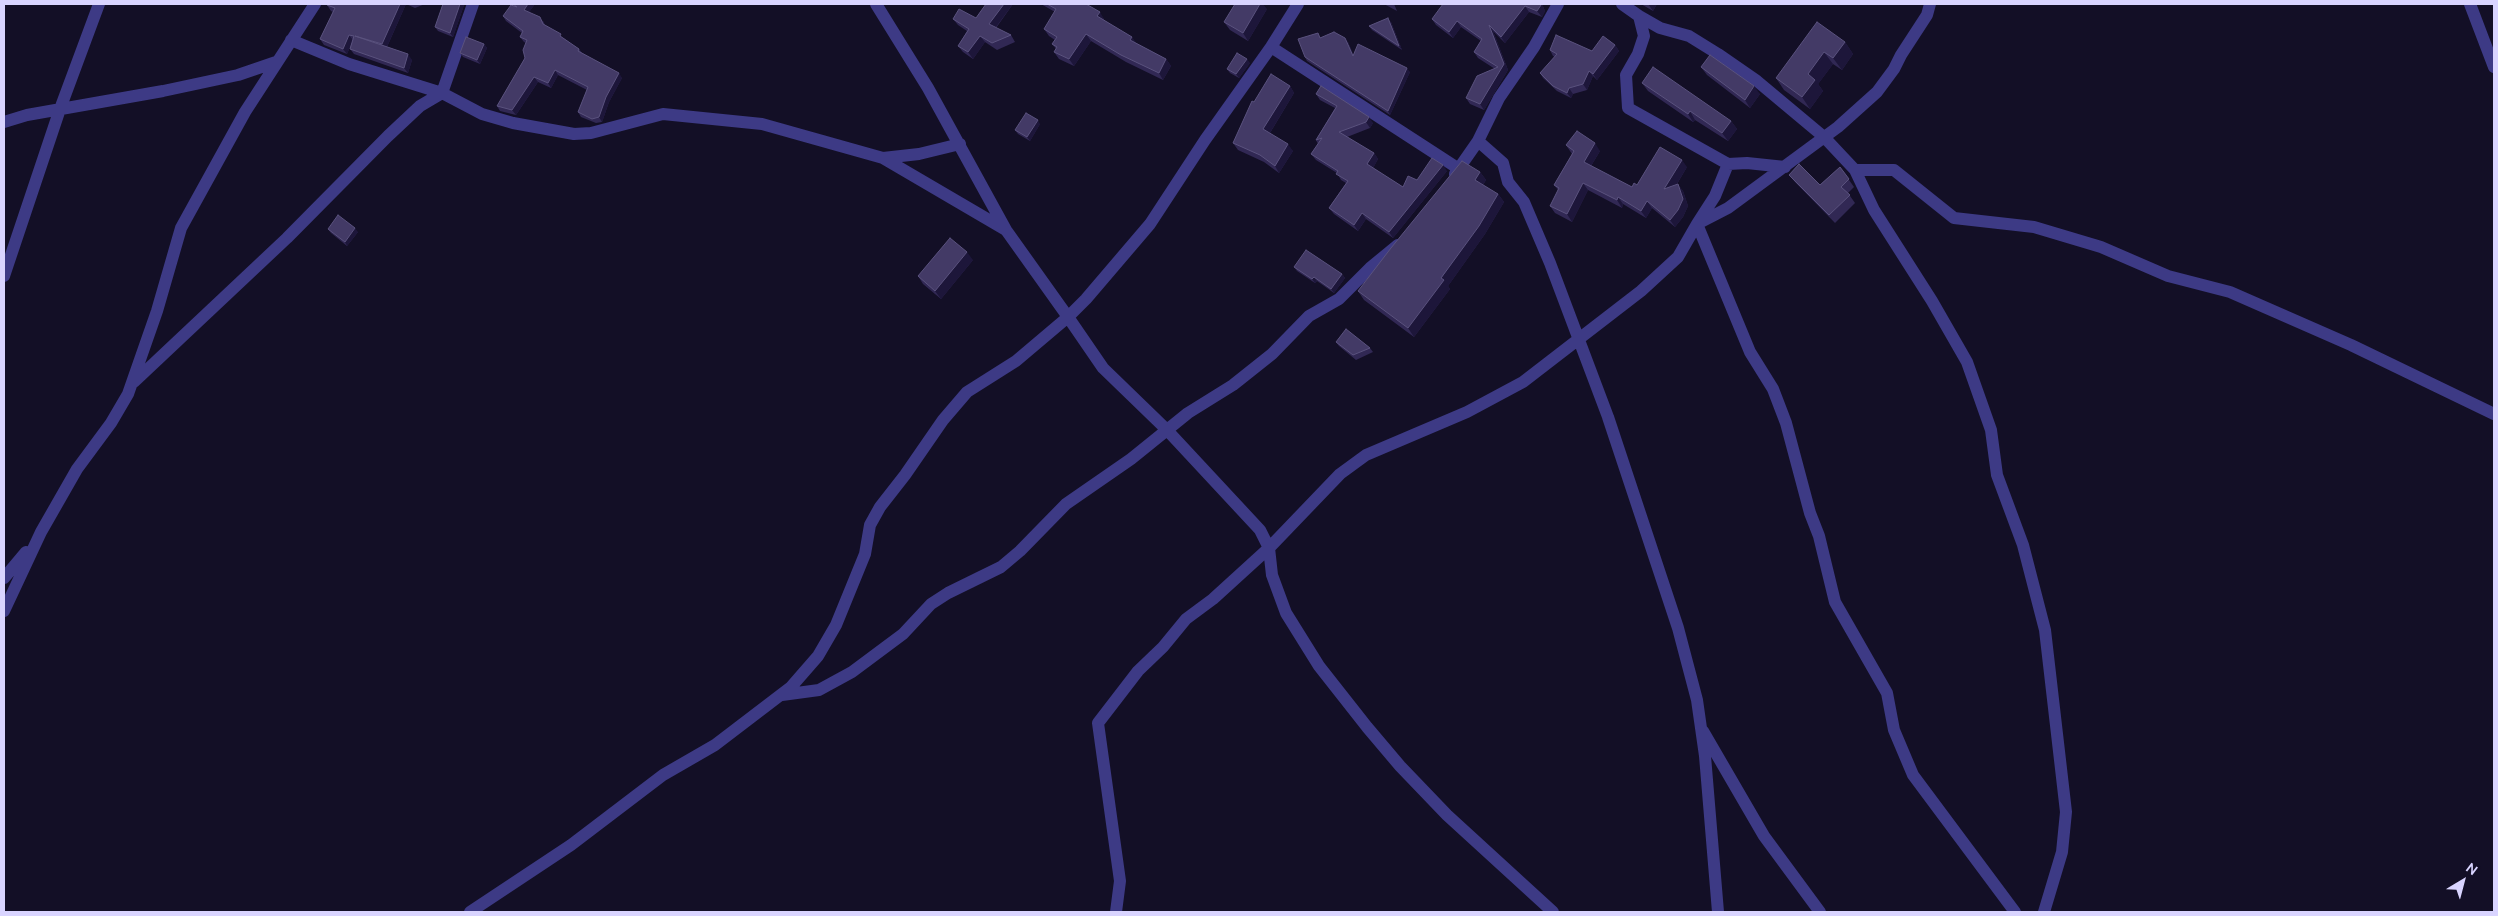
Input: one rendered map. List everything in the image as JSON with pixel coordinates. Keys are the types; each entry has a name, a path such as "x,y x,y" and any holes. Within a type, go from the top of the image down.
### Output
{"street":[{"path":"4,276 60,109 99,4"},
{"path":"4,611 41,532 77,469 111,423 133,383 181,228 245,112 315,4"},
{"path":"133,383 287,238 388,136 420,106 442,93 473,4"},
{"path":"876,4 960,144 1006,230 1103,368 1167,430 1260,530 1269,548 1272,575 1286,613 1319,666 1366,727 1400,766 1447,815 1552,912"},
{"path":"470,912 571,845 663,775 715,745 791,687 818,656 836,624 865,554 870,524 880,507 906,475 943,420 967,392 1016,361 1068,317 1086,299 1150,224 1205,140 1271,47 1298,4"},
{"path":"1448,183 1478,141 1498,98 1534,46 1558,4"},
{"path":"1622,4 1660,28 1689,36 1718,54 1756,81 1824,137 1855,170 1874,210 1932,301 1967,362 1992,430 1997,475 2024,545 2045,630 2066,812 2062,852 2044,912"},
{"path":"1697,224 1728,208 1785,167 1877,92 1894,69 1926,15 1930,4"},
{"path":"2470,4 2494,67"},
{"path":"1639,16 1644,36 1638,54 1626,75 1628,108 1728,164 1747,163 1785,167"},
{"path":"290,40 349,64 442,93 482,114 513,123 574,134 591,133 662,114 762,124 883,158 1006,230"},
{"path":"1271,47 1459,169"},
{"path":"4,122 60,109 238,75 276,62"},
{"path":"1478,141 1503,163 1508,182 1524,202 1580,339 1678,628 1697,700 1701,727 1718,912"},
{"path":"883,158 919,154 960,144"},
{"path":"1116,912 1120,881 1098,723 1138,671 1163,647 1186,618 1213,599 1269,548 1340,474 1366,455 1467,412 1524,382 1641,291 1678,257 1715,196 1728,164"},
{"path":"1855,170 1894,170 1954,218 2034,227 2101,247 2168,276 2230,292 2351,346 2494,414"},
{"path":"1697,224 1750,352 1776,398 1798,462 1835,602 1887,692 1894,730 1912,775 2015,912"},
{"path":"780,696 819,690 852,672 903,634 931,604 948,593 1001,567 1020,551 1066,504 1131,459 1188,413 1233,385 1272,354 1310,316 1339,299 1404,238"},
{"path":"4,578 41,532"},
{"path":"1701,727 1764,836 1820,912"}],"building":[{"path":"328,4 400,4 382,44 355,36 408,54 404,68 350,49 354,36 349,35 343,49 320,39 335,8"},
{"path":"443,4 460,4 450,33 435,27"},
{"path":"513,4 528,4 524,10 540,17 543,24 561,34 560,36 579,49 578,51 619,73 606,97 599,117 592,119 578,112 588,87 555,70 548,83 534,77 512,110 497,106 525,58 523,50 527,40 520,37 523,31 503,16 511,5 517,7"},
{"path":"986,4 1004,4 989,24 1011,35 992,43 980,36 968,52 958,46 969,29 953,19 959,9 976,18"},
{"path":"1047,4 1086,4 1100,12 1097,16 1132,37 1130,40 1166,59 1159,73 1121,55 1086,34 1069,59 1054,52 1057,47 1052,44 1057,37 1044,29 1056,9"},
{"path":"1235,4 1260,4 1243,33 1224,22"},
{"path":"1443,4 1541,5 1537,11 1525,6 1501,37 1489,25 1504,64 1480,104 1466,98 1477,76 1498,67 1474,52 1482,39 1457,21 1449,32 1432,19"},
{"path":"1388,18 1399,46 1369,26"},
{"path":"1817,22 1845,42 1833,58 1824,52 1808,74 1815,80 1802,97 1776,78"},
{"path":"1334,32 1345,38 1353,56 1358,44 1407,68 1388,111 1305,57 1298,39 1318,33 1320,38"},
{"path":"1556,35 1592,51 1603,36 1615,45 1593,74 1589,71 1583,84 1569,88 1567,93 1553,86 1540,73 1557,54 1550,50"},
{"path":"466,37 484,44 477,60 460,53"},
{"path":"1237,53 1247,59 1236,74 1227,69"},
{"path":"1710,55 1754,86 1745,100 1701,67"},
{"path":"1653,67 1731,121 1722,133 1690,111 1688,114 1642,83"},
{"path":"1271,74 1290,86 1263,129 1288,144 1275,166 1260,155 1233,143 1252,101 1254,102"},
{"path":"1321,86 1369,117 1366,122 1339,132 1374,153 1367,164 1403,187 1408,176 1417,180 1432,158 1443,165 1389,232 1362,213 1354,225 1329,208 1348,181 1336,174 1338,171 1311,154 1322,138 1316,140 1337,106 1316,94"},
{"path":"1026,113 1038,120 1027,137 1015,130"},
{"path":"1577,131 1595,143 1584,162 1632,187 1634,183 1637,185 1660,147 1682,160 1664,189 1678,184 1683,199 1678,210 1670,220 1647,201 1641,211 1618,197 1617,200 1583,183 1567,214 1550,206 1559,188 1554,185 1574,151 1566,145"},
{"path":"1462,161 1480,172 1475,180 1498,194 1479,226 1441,278 1444,280 1408,328 1358,291"},
{"path":"1799,164 1820,185 1840,167 1849,179 1841,187 1850,195 1829,215 1789,175"},
{"path":"338,215 355,228 345,242 328,229"},
{"path":"950,238 967,252 935,291 918,276"},
{"path":"1306,250 1342,274 1331,289 1314,277 1312,279 1294,267"},
{"path":"1346,329 1370,348 1353,355 1336,342"}]}
